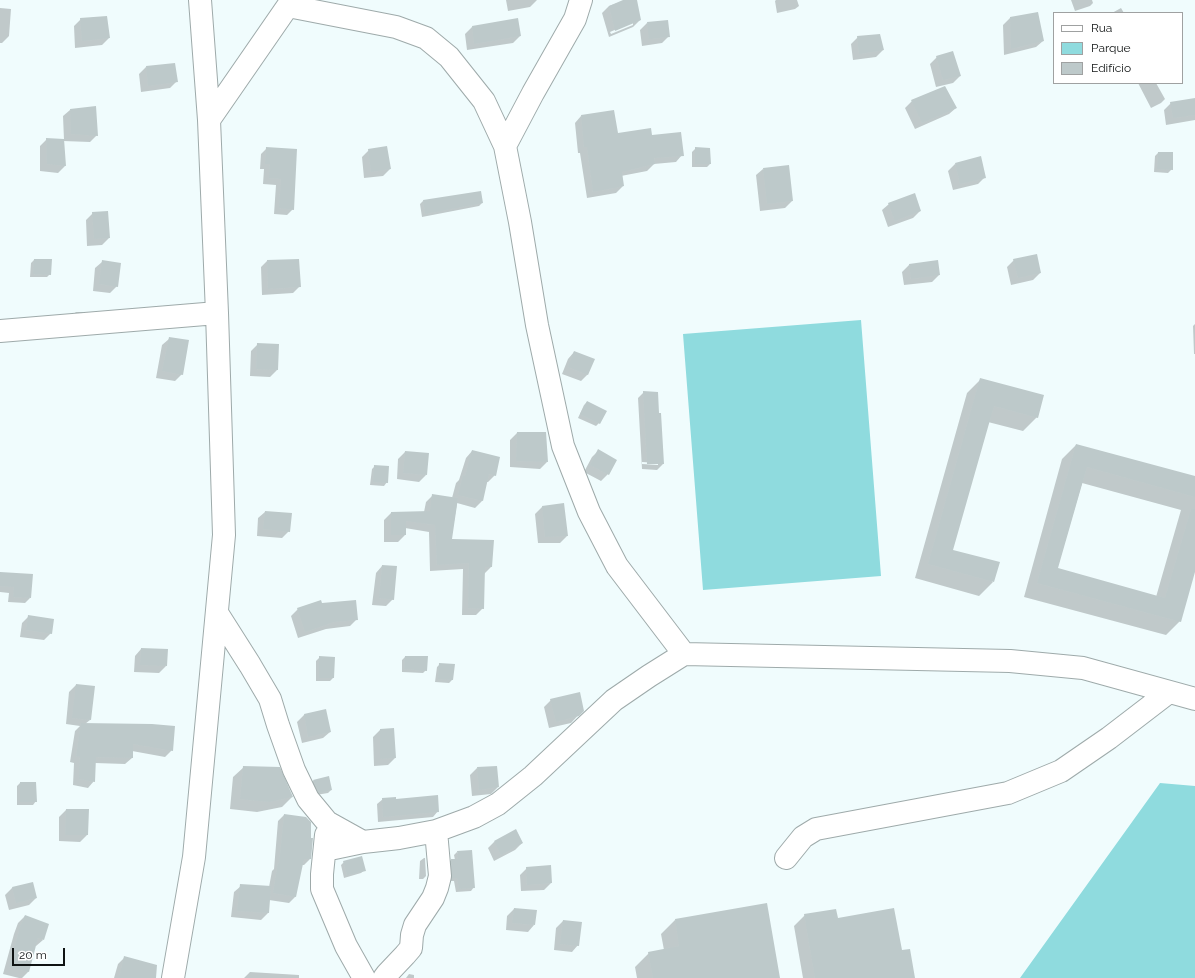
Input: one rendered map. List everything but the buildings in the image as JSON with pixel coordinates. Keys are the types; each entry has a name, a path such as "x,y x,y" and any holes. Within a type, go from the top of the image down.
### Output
{"street":[{"path":"173,978 194,857 224,535 218,313 209,120 200,0"},
{"path":"505,146 575,18 581,0"},
{"path":"209,120 290,3 396,27 426,38 449,57 484,101 505,146 520,222 537,325 564,446 589,512 616,566 684,654"},
{"path":"0,331 218,313"},
{"path":"217,613 270,699 294,770 308,799 327,822 363,842"},
{"path":"325,850 363,842 399,838 436,831 474,817 498,804 533,776 614,700 684,654 1010,661 1083,668 1195,700"},
{"path":"786,858 803,837 816,828 1008,793 1061,771 1109,738 1169,692"},
{"path":"327,822 322,889 346,946 364,978"},
{"path":"384,978 411,948 412,935 415,925 433,898 437,888 440,876 436,831"}],"green space":[{"path":"861,320 881,576 703,590 683,334"},
{"path":"1160,783 1195,786 1195,978 1020,978"}]}
